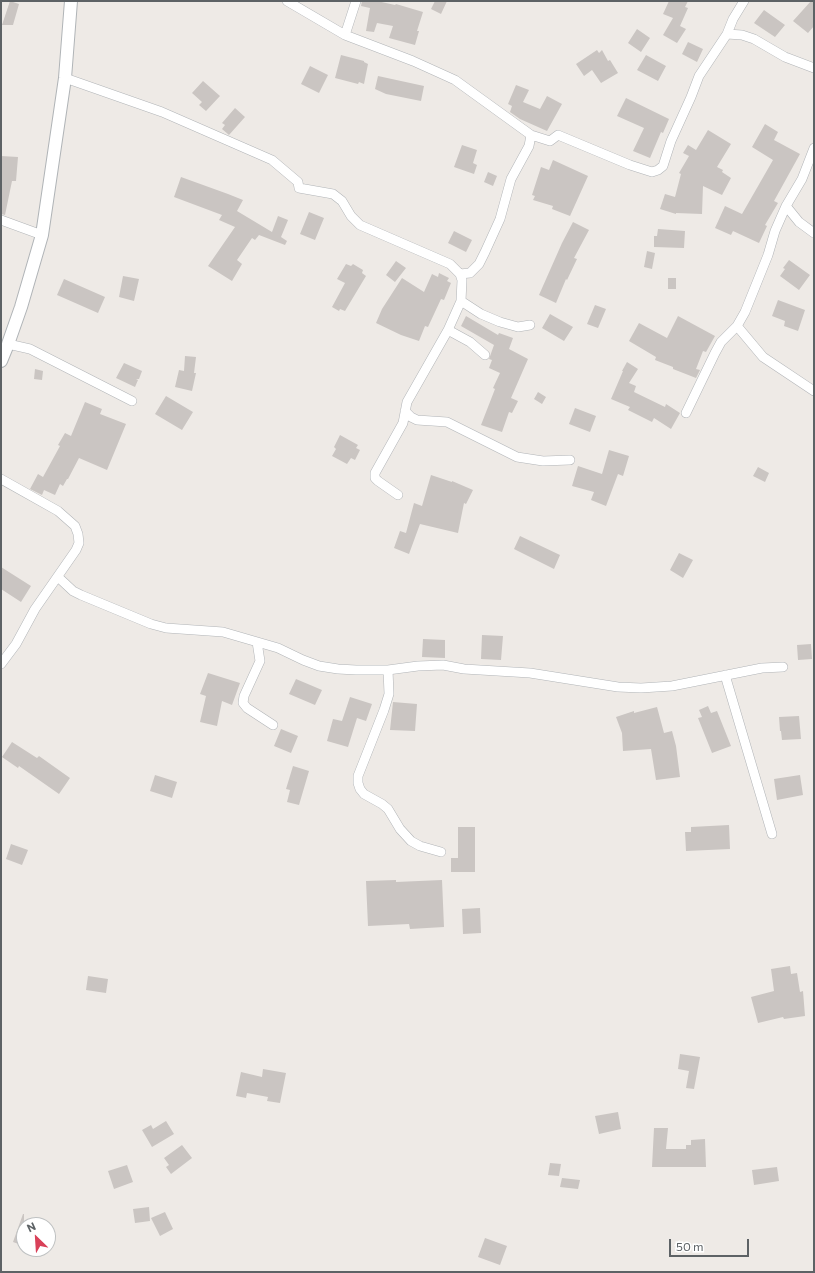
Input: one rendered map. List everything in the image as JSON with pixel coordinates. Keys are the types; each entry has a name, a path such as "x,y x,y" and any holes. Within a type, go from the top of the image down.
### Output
{"main road":[{"path":"1,361 21,308 42,235 65,78 71,1"}],"street":[{"path":"287,1 345,35 413,61 455,80 531,135 550,141 558,135 645,171 652,172 663,166 671,141 692,97 700,76 727,34 733,19 744,1"},
{"path":"345,35 356,1"},
{"path":"727,34 742,35 754,39 785,57 814,68"},
{"path":"65,78 162,112 272,160 298,182 299,188 333,194 342,201 351,216 360,225 450,264 460,274 462,280 461,301 448,330 407,402 403,423 375,473 375,478 378,482 398,495"},
{"path":"460,274 470,273 479,264 500,219 512,179 529,146 531,135"},
{"path":"686,413 715,352 721,342 737,326 745,312 768,255 775,231 786,206 802,179 814,148"},
{"path":"786,206 799,222 814,233"},
{"path":"1,220 42,235"},
{"path":"461,301 481,314 500,322 518,327 530,325"},
{"path":"737,326 763,357 814,391"},
{"path":"448,330 470,342 485,355"},
{"path":"8,344 30,349 132,401"},
{"path":"405,412 417,420 447,422 517,457 543,461 570,460"},
{"path":"1,479 58,511 75,526 79,543 76,550 35,609 16,644 1,664"},
{"path":"58,577 73,591 151,624 166,628 223,632 278,648 319,666 344,670 388,670 418,666 443,665 464,669 530,673 618,687 641,688 672,686 762,668 783,666"},
{"path":"257,642 260,661 244,696 243,703 246,708 274,725"},
{"path":"388,670 389,694 358,776 358,783 364,794 388,809 400,830 411,841 420,846 441,852"},
{"path":"725,675 772,834"}],"building":[{"path":"10,1 19,4 13,25 2,25"},
{"path":"362,1 377,1 396,4 423,12 417,31 419,31 415,45 389,38 393,26 377,23 374,32 366,31 370,8 361,6"},
{"path":"435,1 447,1 441,14 431,9"},
{"path":"669,1 688,1 685,7 688,8 680,26 686,29 677,43 663,35 673,18 663,14"},
{"path":"811,1 814,1 814,26 808,33 793,21"},
{"path":"764,10 785,25 775,37 754,23"},
{"path":"637,29 650,38 641,52 628,43"},
{"path":"688,42 703,49 697,62 682,54"},
{"path":"597,50 599,53 602,50 608,61 610,60 618,73 601,83 592,70 584,76 576,64"},
{"path":"341,55 364,61 368,64 364,84 359,82 358,84 335,78"},
{"path":"646,55 666,66 658,81 637,70"},
{"path":"310,66 328,75 319,93 301,84"},
{"path":"378,76 424,86 421,101 386,94 375,89"},
{"path":"203,81 220,96 206,111 199,105 202,102 192,93"},
{"path":"516,85 529,90 523,102 540,109 547,96 562,104 547,131 520,119 510,112 512,106 508,104"},
{"path":"626,98 669,119 663,133 661,132 650,158 633,151 644,128 617,116"},
{"path":"235,108 245,117 229,135 222,129 225,125 222,123"},
{"path":"765,124 778,132 774,140 800,154 774,201 778,203 765,225 767,226 759,243 733,231 731,235 715,228 725,206 742,214 773,160 752,147"},
{"path":"708,130 731,144 717,167 723,170 722,172 731,178 722,195 703,186 702,214 676,214 660,209 665,194 675,197 681,174 679,173 689,156 683,153 688,145 696,150"},
{"path":"462,145 477,150 473,163 477,165 474,174 454,167"},
{"path":"1,156 18,157 16,181 12,181 5,215 1,214"},
{"path":"553,160 588,176 570,216 552,209 553,206 533,200 535,196 532,195 541,167 549,170"},
{"path":"488,172 497,176 493,186 484,182"},
{"path":"181,177 243,200 237,211 272,232 278,216 288,220 281,237 287,241 285,245 259,235 255,240 252,238 237,260 242,264 232,281 208,266 235,227 219,220 222,215 174,197"},
{"path":"309,212 324,218 315,240 300,234"},
{"path":"573,222 589,230 574,258 577,259 567,280 566,279 556,303 539,295"},
{"path":"658,229 685,231 684,248 654,247 654,236 657,236"},
{"path":"454,231 472,240 466,252 448,243"},
{"path":"647,251 655,253 652,269 644,267"},
{"path":"789,260 810,275 799,290 780,276 785,269 783,268"},
{"path":"396,261 406,268 395,282 386,275"},
{"path":"346,264 351,266 353,264 363,270 362,273 366,276 345,311 340,309 339,311 332,307 345,283 337,279"},
{"path":"439,273 449,278 447,281 451,283 444,300 441,299 428,327 425,326 419,341 401,335 376,323 382,309 402,278 424,292 432,274 438,277"},
{"path":"123,276 139,279 134,301 119,297"},
{"path":"668,278 676,278 676,289 668,289"},
{"path":"64,279 105,297 98,313 57,295"},
{"path":"778,300 805,310 798,331 784,326 785,321 772,316"},
{"path":"595,305 606,309 598,328 587,324"},
{"path":"550,314 573,327 564,341 542,328"},
{"path":"466,316 498,335 499,333 513,338 509,349 528,359 511,398 518,401 512,413 509,412 502,432 481,425 495,389 493,388 500,373 489,368 492,360 489,359 494,345 461,326"},
{"path":"678,316 715,336 706,352 703,351 696,369 700,370 696,378 655,360 656,357 629,341 639,323 667,338"},
{"path":"185,356 196,357 194,373 196,373 192,391 175,387 179,370 184,371"},
{"path":"627,362 638,369 629,383 636,386 634,392 665,407 666,404 680,413 671,429 654,418 652,422 628,410 630,407 611,399"},
{"path":"124,363 142,371 139,379 136,379 138,380 135,387 116,378"},
{"path":"35,369 43,371 42,380 34,379"},
{"path":"538,392 546,397 542,404 534,399"},
{"path":"166,396 193,412 182,430 155,414"},
{"path":"85,402 102,409 100,414 126,424 107,470 79,458 68,479 63,486 60,484 55,495 44,490 42,495 30,489 38,474 43,477 60,446 58,445 65,433 71,436"},
{"path":"575,408 596,416 590,432 569,424"},
{"path":"340,435 358,445 356,448 360,450 355,460 351,458 347,464 332,456 336,449 334,447"},
{"path":"609,450 629,456 623,476 618,474 606,506 591,500 594,492 572,486 578,466 602,474"},
{"path":"758,467 769,473 765,482 753,476"},
{"path":"431,475 452,481 473,490 466,504 464,503 458,533 420,524 409,554 394,548 400,531 406,533 414,503 422,506"},
{"path":"520,536 560,555 554,569 514,549"},
{"path":"679,553 693,560 683,578 670,570"},
{"path":"1,567 31,586 21,602 1,589"},
{"path":"482,635 503,636 501,660 481,659"},
{"path":"423,639 445,640 445,658 422,657"},
{"path":"811,644 812,659 798,660 797,645"},
{"path":"208,673 240,683 232,705 222,701 217,726 200,722 206,696 200,694"},
{"path":"296,679 322,690 315,705 289,694"},
{"path":"350,697 372,704 366,721 357,718 348,747 327,741 333,719 342,721"},
{"path":"393,702 417,704 415,731 390,730"},
{"path":"708,706 711,713 717,711 731,746 712,753 698,718 702,717 699,710"},
{"path":"657,707 664,733 672,731 676,746 680,777 656,780 651,749 623,751 622,733 616,717 634,711 634,713"},
{"path":"799,716 801,739 782,740 779,717"},
{"path":"281,729 298,736 291,753 274,746"},
{"path":"12,742 37,758 39,756 70,778 59,794 19,766 18,768 2,757"},
{"path":"293,766 309,771 299,805 287,802 290,790 286,789"},
{"path":"155,775 177,782 172,798 150,791"},
{"path":"800,775 803,795 777,800 774,779"},
{"path":"729,825 730,849 686,851 685,832 691,832 691,827"},
{"path":"458,827 475,827 475,872 451,872 451,858 458,858"},
{"path":"11,844 28,850 22,865 6,859"},
{"path":"396,880 396,882 442,880 444,927 410,929 409,924 368,926 366,881"},
{"path":"480,908 481,933 463,934 462,909"},
{"path":"790,966 791,974 797,973 800,992 803,991 805,1016 784,1019 783,1017 758,1023 751,997 774,991 771,969"},
{"path":"88,976 108,979 106,993 86,990"},
{"path":"680,1054 700,1057 694,1089 686,1088 689,1071 678,1069"},
{"path":"263,1069 286,1073 280,1103 267,1101 268,1097 247,1093 246,1098 236,1096 241,1072 262,1077"},
{"path":"618,1112 621,1129 599,1134 595,1116"},
{"path":"166,1121 174,1134 152,1147 142,1130 151,1125 153,1129"},
{"path":"654,1128 668,1128 666,1149 686,1149 686,1145 691,1145 691,1140 705,1139 706,1167 652,1167"},
{"path":"182,1145 192,1158 171,1174 166,1167 169,1165 164,1158"},
{"path":"550,1163 561,1164 559,1176 548,1175"},
{"path":"127,1165 133,1182 114,1189 108,1171"},
{"path":"777,1167 779,1181 754,1185 752,1170"},
{"path":"562,1178 580,1180 578,1189 560,1187"},
{"path":"149,1207 150,1221 135,1223 133,1209"},
{"path":"165,1212 173,1229 160,1236 151,1218"},
{"path":"16,1234 16,1243 13,1242"},
{"path":"485,1238 507,1246 500,1265 478,1257"}]}
